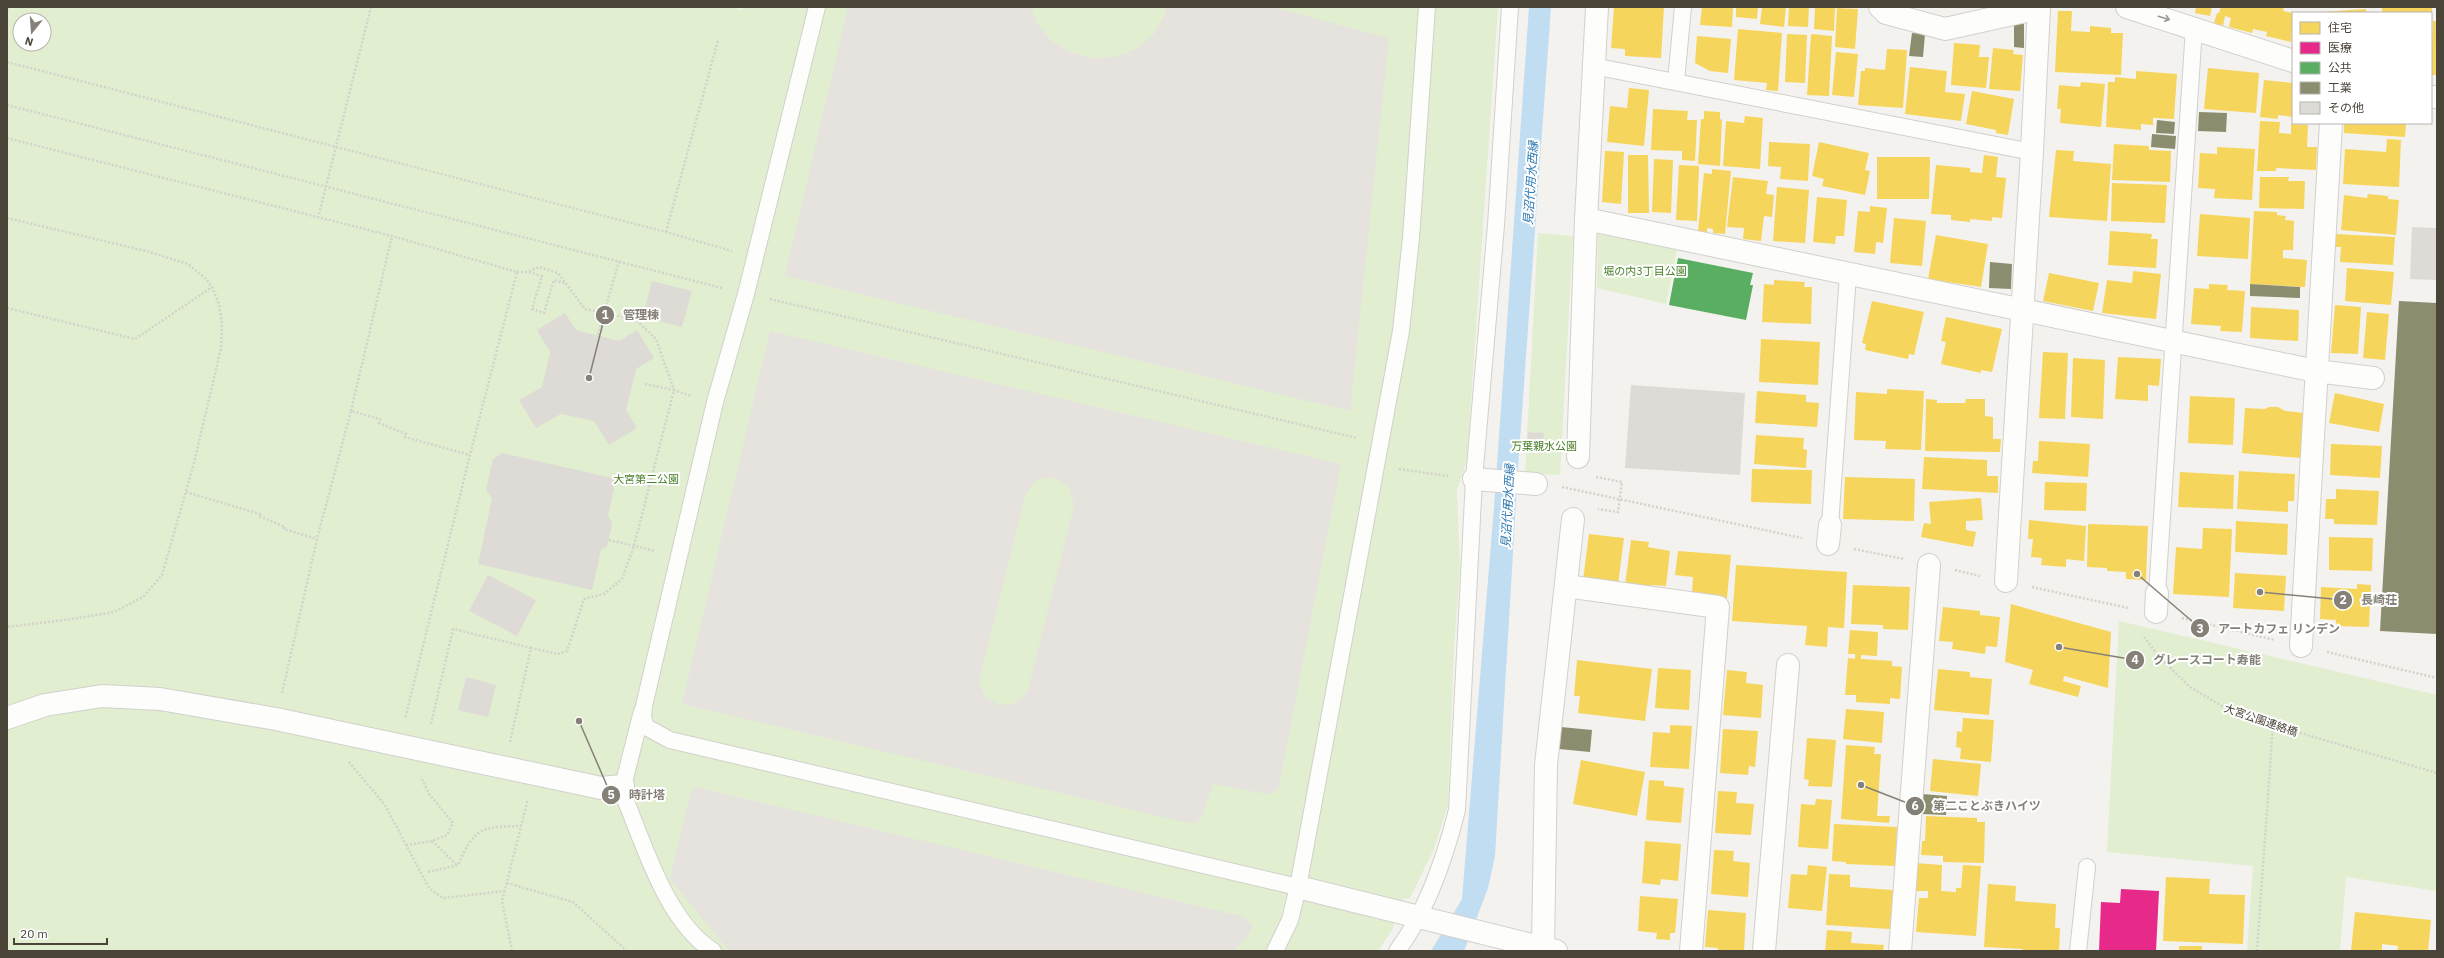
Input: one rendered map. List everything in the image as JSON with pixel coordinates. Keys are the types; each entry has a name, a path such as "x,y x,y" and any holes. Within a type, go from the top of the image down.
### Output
{"street":[{"path":"1578,457 1586,219 1597,7"},
{"path":"1880,7 1886,13 1945,29 2039,8 2007,573"},
{"path":"2127,7 2292,61"},
{"path":"2301,646 2331,124"},
{"path":"1586,219 1848,275 2021,309 2316,371 2373,378"},
{"path":"1478,480 1536,484"},
{"path":"1298,887 1427,919 1510,943 1550,949 1546,765 1573,519"},
{"path":"1900,951 1928,574"},
{"path":"1566,586 1718,607 1691,951"},
{"path":"1764,951 1788,665"},
{"path":"7,718 45,705 102,696 160,699 276,719 601,788 623,786"}],"lane":[{"path":"713,951 684,923 663,889 625,799 623,786 644,706 715,402 746,294 817,7"},
{"path":"1275,951 1290,920 1298,887 1401,331 1411,238 1427,7"},
{"path":"1397,951 1427,919 1447,851 1457,810 1510,7"},
{"path":"1676,81 1683,7"},
{"path":"2156,602 2194,28"},
{"path":"1593,66 1676,81 2032,152"},
{"path":"1829,534 1848,275"},
{"path":"644,706 643,717 646,727 670,740 1298,887"},
{"path":"2078,951 2086,867"}],"path":[{"path":"318,218 371,7"},
{"path":"666,232 718,40"},
{"path":"7,62 666,232 754,257"},
{"path":"7,106 746,294 1381,444"},
{"path":"7,138 392,236 517,272 528,272 542,276 532,309 544,313 554,280 567,284"},
{"path":"7,218 146,251 188,264 206,279 212,287 219,304 222,325 221,348 186,492 162,575 143,597 114,612 72,620 7,627"},
{"path":"276,719 316,540 351,411 392,236"},
{"path":"598,336 619,261"},
{"path":"436,725 429,723 453,629 558,654 567,651 584,599 604,594 622,579 634,546 674,390 656,339 635,319 585,309 558,273 539,267 528,272"},
{"path":"399,745 470,455 517,272"},
{"path":"7,308 134,339 212,287"},
{"path":"645,384 674,390 715,402"},
{"path":"351,411 380,419 379,423 406,434 405,437 470,455"},
{"path":"1578,457 1577,473 1622,482 1620,498"},
{"path":"1377,466 1478,480"},
{"path":"186,492 260,514 259,516 285,527 284,529 316,540"},
{"path":"609,540 679,558"},
{"path":"2123,607 2128,613"},
{"name":"大宮公園連絡橋","path":"2141,633 2161,659 2190,687 2227,709 2273,725 2437,773"},
{"path":"503,742 510,743 531,648"},
{"path":"2257,951 2273,725"},
{"path":"325,730 385,805 429,888 443,898 505,891"},
{"path":"406,845 432,841 447,835 453,823 429,794 417,768 427,751"},
{"path":"512,951 502,901 534,773"},
{"path":"458,865 468,842 487,827 521,826"},
{"path":"432,841 458,865"},
{"path":"428,872 458,865"},
{"path":"507,883 573,902 627,951"}],"green space":[{"name":"大宮第二公園","path":"7,7 731,7 742,10 743,7 1498,7 1467,460 1457,490 1460,568 1454,648 1448,805 1434,849 1410,898 1404,899 1392,930 1378,951 7,951"},
{"name":"万葉親水公園","path":"1538,233 1573,236 1560,475 1525,473"},
{"name":"堀の内3丁目公園","path":"1598,234 1677,250 1666,304 1597,288"},
{"path":"2119,621 2437,695 2437,891 2346,877 2340,951 2247,951 2253,866 2107,852"}],"shaded area":[{"path":"848,7 1031,7 1036,22 1051,40 1070,52 1092,58 1114,57 1136,49 1153,35 1165,15 1167,7 1272,7 1389,38 1350,411 785,276"},
{"path":"770,331 1341,464 1279,786 1274,792 1267,794 1213,784 1201,818 1196,823 1188,823 682,704","holes":["1051,477 1065,484 1070,490 1074,505 1027,693 1014,704 999,705 985,697 979,682 1026,494 1035,481"]},
{"path":"695,787 1245,917 1252,925 1251,930 1248,936 1234,951 729,951 670,879 690,794"}],"water":[{"name":"見沼代用水西縁","path":"1529,7 1551,7 1518,468 1495,856 1488,888 1464,951 1431,951 1462,899 1495,494"}],"building: 住宅":[{"path":"1614,7 1664,7 1661,58 1625,56 1625,49 1611,48"},
{"path":"1702,7 1733,7 1732,27 1700,25"},
{"path":"1736,7 1758,7 1757,19 1736,17"},
{"path":"1762,7 1786,7 1784,27 1760,24"},
{"path":"1789,7 1809,7 1808,27 1788,26"},
{"path":"1815,7 1835,7 1834,31 1814,29"},
{"path":"2196,7 2212,7 2210,16 2195,13"},
{"path":"2221,7 2284,7 2283,11 2292,13 2291,42 2266,36 2267,32 2253,29 2252,33 2229,27 2231,18 2225,16 2223,26 2214,23 2217,13 2219,13"},
{"path":"2382,7 2432,7 2432,12 2382,12"},
{"path":"1837,8 1858,9 1855,49 1835,47"},
{"path":"2366,9 2366,12 2320,12"},
{"path":"2058,11 2072,11 2071,31 2090,32 2090,26 2111,28 2111,33 2123,33 2121,75 2055,72"},
{"path":"2433,21 2437,21 2437,75 2432,75"},
{"path":"1738,29 1782,33 1778,91 1766,90 1767,83 1734,80"},
{"path":"1787,34 1807,35 1805,83 1785,82"},
{"path":"1811,34 1832,36 1829,96 1807,95"},
{"path":"1697,36 1731,39 1728,73 1710,71 1695,63"},
{"path":"1954,43 1980,45 1979,57 1989,57 1986,88 1951,85"},
{"path":"1993,48 2014,50 2013,54 2023,55 2020,91 1989,89"},
{"path":"1887,49 1907,50 1903,108 1858,105 1861,71 1865,71 1865,68 1885,70"},
{"path":"1836,52 1858,54 1854,97 1832,95"},
{"path":"1910,67 1947,71 1945,92 1965,94 1961,121 1905,114"},
{"path":"2208,68 2259,73 2256,113 2204,109"},
{"path":"2136,71 2177,74 2174,119 2153,118 2153,125 2141,124 2141,130 2106,127 2108,82 2115,82 2115,77 2136,79"},
{"path":"2264,80 2292,83 2292,117 2278,115 2278,119 2260,117"},
{"path":"2081,82 2105,84 2101,127 2060,123 2061,109 2057,109 2059,85 2080,87"},
{"path":"1629,88 1649,90 1644,146 1607,142 1610,106 1627,108"},
{"path":"1972,91 2014,99 2008,135 1996,133 1996,130 1966,124"},
{"path":"1653,109 1688,111 1687,120 1697,120 1695,161 1682,160 1682,151 1651,150"},
{"path":"1704,111 1720,112 1720,119 1722,120 1720,166 1698,164 1701,119 1704,119"},
{"path":"1745,116 1763,118 1760,169 1723,166 1726,121 1744,123"},
{"path":"2260,121 2280,122 2279,133 2291,134 2291,124 2308,125 2307,147 2317,147 2316,170 2276,168 2276,171 2257,171"},
{"path":"2344,124 2406,124 2405,137 2344,133"},
{"path":"2387,139 2401,140 2399,187 2343,184 2345,149 2386,152"},
{"path":"1769,142 1810,144 1808,181 1780,179 1781,167 1768,166"},
{"path":"1819,142 1869,153 1865,170 1870,171 1865,195 1822,186 1824,179 1812,176"},
{"path":"2114,144 2149,146 2149,150 2171,151 2170,182 2112,180"},
{"path":"2217,147 2255,149 2252,200 2214,198 2215,189 2198,188 2200,153 2217,154"},
{"path":"2056,150 2074,151 2073,161 2111,164 2107,221 2049,217"},
{"path":"1605,151 1624,152 1621,204 1602,202"},
{"path":"1628,155 1648,155 1649,213 1628,213"},
{"path":"1984,155 1998,157 1996,177 2006,178 2002,218 1992,217 1992,221 1970,219 1970,222 1951,220 1951,215 1931,214 1936,165 1970,168 1970,172 1982,173"},
{"path":"1877,157 1930,157 1929,199 1877,199"},
{"path":"1654,159 1673,160 1671,213 1652,212"},
{"path":"1679,165 1699,166 1697,221 1676,220"},
{"path":"1712,169 1731,171 1725,234 1713,233 1713,229 1707,228 1707,233 1698,231 1704,173 1712,174"},
{"path":"1733,177 1768,181 1766,194 1774,195 1772,217 1764,216 1761,241 1743,239 1744,228 1727,227"},
{"path":"2260,177 2289,177 2288,181 2305,181 2304,209 2259,208"},
{"path":"2112,183 2167,185 2165,223 2111,221"},
{"path":"1777,187 1809,190 1805,243 1773,241"},
{"path":"2368,194 2388,196 2388,199 2399,200 2396,235 2341,230 2344,195 2367,198"},
{"path":"1817,197 1847,200 1844,236 1836,236 1835,244 1813,242"},
{"path":"1870,206 1887,208 1883,243 1876,242 1875,254 1854,252 1858,211 1870,212"},
{"path":"2254,211 2277,212 2277,215 2286,216 2285,220 2294,221 2293,250 2283,250 2283,258 2307,260 2305,287 2250,284"},
{"path":"2200,214 2250,218 2248,259 2197,256"},
{"path":"1894,218 1926,221 1922,266 1890,263"},
{"path":"2110,231 2152,234 2151,239 2158,239 2156,268 2108,265"},
{"path":"2335,234 2395,237 2393,265 2340,262 2341,247 2334,247"},
{"path":"1936,235 1988,244 1981,287 1928,279"},
{"path":"2347,268 2394,272 2391,305 2345,301"},
{"path":"2133,271 2161,274 2156,319 2102,313 2107,280 2132,283"},
{"path":"2049,273 2099,283 2093,311 2043,301"},
{"path":"1774,280 1805,282 1804,287 1812,287 1811,324 1762,322 1764,284 1774,285"},
{"path":"2209,284 2228,285 2227,290 2245,291 2242,332 2220,331 2221,326 2191,324 2194,288 2209,289"},
{"path":"1872,301 1924,312 1914,355 1909,354 1908,359 1865,350 1866,344 1862,343"},
{"path":"2335,305 2361,307 2358,354 2331,353"},
{"path":"2251,307 2299,310 2298,341 2250,338"},
{"path":"2367,312 2389,314 2385,360 2363,358"},
{"path":"1946,317 2002,329 1992,372 1981,370 1981,373 1941,364 1946,342 1941,341"},
{"path":"1761,339 1820,342 1818,385 1759,382"},
{"path":"2043,352 2068,353 2065,419 2039,418"},
{"path":"2118,357 2161,359 2159,386 2148,385 2148,401 2115,399"},
{"path":"2073,358 2105,360 2103,419 2071,417"},
{"path":"1887,389 1924,391 1921,450 1885,449 1886,441 1854,440 1856,392 1887,394"},
{"path":"1757,391 1806,395 1806,402 1819,403 1817,427 1755,423"},
{"path":"2335,393 2384,404 2379,432 2329,423"},
{"path":"2190,396 2235,398 2233,445 2188,443"},
{"path":"1926,399 1937,400 1937,403 1965,403 1966,399 1985,399 1985,416 1993,417 1993,439 2001,439 2000,452 1925,451"},
{"path":"2269,407 2278,407 2285,411 2304,413 2301,458 2242,453 2245,408 2265,409"},
{"path":"1756,435 1804,438 1803,449 1807,450 1806,468 1754,464"},
{"path":"2039,441 2090,444 2088,477 2032,473 2033,461 2038,461"},
{"path":"2331,444 2382,446 2380,478 2330,475"},
{"path":"1924,457 1987,460 1987,476 1998,476 1998,493 1922,489"},
{"path":"1752,469 1812,470 1811,504 1751,502"},
{"path":"2239,471 2295,474 2294,501 2288,501 2288,512 2237,509"},
{"path":"2180,472 2234,475 2233,509 2178,507"},
{"path":"1845,477 1915,479 1914,521 1843,519"},
{"path":"2045,482 2087,483 2086,511 2044,510"},
{"path":"2336,489 2379,491 2377,525 2334,524 2334,519 2325,519 2326,499 2336,499"},
{"path":"1981,498 1983,520 1966,521 1966,530 1976,532 1973,547 1921,537 1924,523 1931,524 1929,502"},
{"path":"2029,520 2086,526 2084,561 2066,559 2066,567 2041,565 2042,558 2031,557 2033,539 2028,539"},
{"path":"2236,521 2288,524 2287,555 2235,552"},
{"path":"2088,524 2148,526 2146,580 2126,579 2126,572 2107,571 2107,568 2087,567"},
{"path":"2203,528 2232,529 2229,597 2173,594 2176,547 2202,549"},
{"path":"1589,534 1624,538 1618,585 1583,580"},
{"path":"2329,537 2373,538 2372,571 2329,570"},
{"path":"1631,540 1649,542 1648,547 1670,551 1666,586 1651,585 1651,588 1625,585"},
{"path":"1678,551 1731,555 1727,598 1692,594 1693,577 1675,575"},
{"path":"1736,565 1847,572 1844,628 1828,627 1827,647 1805,645 1807,626 1732,621"},
{"path":"2235,573 2286,576 2284,611 2233,608"},
{"path":"2357,584 2371,585 2369,627 2336,626 2336,620 2320,619 2321,587 2357,589"},
{"path":"1853,585 1910,587 1908,630 1883,629 1883,625 1851,624"},
{"path":"2011,604 2111,632 2108,688 2064,676 2063,681 2081,686 2078,697 2029,684 2033,670 2005,662"},
{"path":"1943,607 1980,611 1980,615 2000,617 1997,647 1986,646 1985,654 1952,649 1953,642 1939,641"},
{"path":"1850,630 1878,632 1877,656 1861,655 1861,659 1892,661 1892,666 1902,667 1900,699 1890,698 1890,704 1856,702 1856,695 1845,695 1848,658 1855,659 1855,654 1848,654"},
{"path":"1577,660 1652,669 1645,721 1578,713 1580,696 1574,696"},
{"path":"1658,668 1691,670 1689,710 1655,708"},
{"path":"1938,669 1970,672 1970,677 1992,679 1989,715 1934,710"},
{"path":"1727,670 1747,672 1746,683 1763,685 1761,718 1723,715"},
{"path":"1846,709 1884,712 1882,743 1843,739"},
{"path":"1963,718 1994,720 1991,762 1960,759 1961,748 1956,747 1957,731 1962,732"},
{"path":"1670,725 1692,726 1689,769 1650,767 1653,732 1670,733"},
{"path":"1723,729 1758,731 1755,767 1749,766 1748,775 1720,773"},
{"path":"1807,738 1836,740 1832,787 1808,786 1809,780 1804,779"},
{"path":"1846,745 1875,747 1874,754 1881,754 1877,816 1890,816 1889,823 1841,819"},
{"path":"1933,759 1981,764 1978,796 1930,791"},
{"path":"1581,760 1645,772 1637,816 1573,804"},
{"path":"1649,780 1664,781 1664,786 1684,788 1681,823 1646,820"},
{"path":"1718,791 1737,792 1736,803 1754,804 1751,835 1715,833"},
{"path":"1816,799 1832,800 1828,849 1798,847 1801,804 1815,805"},
{"path":"1926,816 1977,818 1977,822 1985,822 1984,863 1943,862 1943,856 1921,855 1922,841 1925,841"},
{"path":"1834,824 1897,827 1895,866 1846,864 1846,862 1832,861"},
{"path":"1645,841 1681,844 1678,881 1661,879 1660,885 1642,883"},
{"path":"1714,850 1734,851 1733,861 1750,863 1748,897 1711,894"},
{"path":"1915,863 1942,865 1941,891 1956,892 1956,888 1961,888 1963,865 1981,866 1976,936 1916,932 1919,898 1928,898 1928,891 1913,891"},
{"path":"1808,865 1827,867 1822,911 1788,908 1791,874 1807,875"},
{"path":"1829,874 1850,875 1850,887 1893,890 1890,929 1826,925"},
{"path":"2166,877 2210,879 2209,894 2245,895 2243,944 2163,941"},
{"path":"1988,884 2016,886 2015,901 2056,904 2055,928 2060,928 2059,951 2022,951 2023,949 1984,947"},
{"path":"1640,896 1678,899 1675,933 1670,933 1670,940 1656,939 1657,933 1638,931"},
{"path":"1708,910 1746,913 1744,951 1718,951 1718,948 1705,947"},
{"path":"2355,912 2431,920 2428,951 2397,951 2398,946 2382,944 2382,951 2351,951"},
{"path":"1827,930 1852,932 1851,943 1884,945 1883,951 1825,951"},
{"path":"2179,946 2202,946 2202,951 2179,951"}],"building: 医療":[{"path":"2121,889 2159,891 2156,951 2099,951 2101,902 2120,903"}],"building: 公共":[{"path":"1678,258 1753,273 1750,285 1753,285 1746,320 1669,305"}],"building: 工業":[{"path":"2014,24 2024,24 2024,48 2014,47"},
{"path":"1912,33 1925,34 1923,57 1909,56"},
{"path":"2199,112 2227,113 2226,132 2198,131"},
{"path":"2157,120 2175,122 2174,134 2156,133"},
{"path":"2152,134 2176,136 2175,149 2151,147"},
{"path":"1990,262 2012,264 2011,289 1989,288"},
{"path":"2250,284 2300,287 2300,298 2250,296"},
{"path":"2399,301 2437,303 2437,634 2380,631"},
{"path":"1561,727 1592,730 1590,752 1559,749"},
{"path":"1922,794 1947,796 1946,815 1921,814"}],"building: その他":[{"path":"2412,227 2437,228 2436,280 2410,279"},
{"path":"652,281 692,291 682,327 643,317"},
{"path":"565,313 576,330 619,341 637,330 654,358 636,369 626,410 637,428 609,445 594,421 561,414 536,428 519,400 542,387 550,352 537,330"},
{"path":"1631,385 1745,393 1740,475 1625,468"},
{"path":"1528,432 1544,433 1542,448 1527,446"},
{"path":"502,453 616,479 608,515 612,524 607,547 601,550 592,590 478,564 492,499 486,490 493,459"},
{"path":"488,575 536,600 517,636 469,611"},
{"path":"466,677 496,685 488,717 458,710"}],"place":[{"name":"管理棟","path":"589,378"},
{"name":"アートカフェ リンデン","path":"2137,574"},
{"name":"長崎荘","path":"2260,592"},
{"name":"グレースコート寿能","path":"2059,647"},
{"name":"時計塔","path":"579,721"},
{"name":"第二ことぶきハイツ","path":"1861,785"}]}
